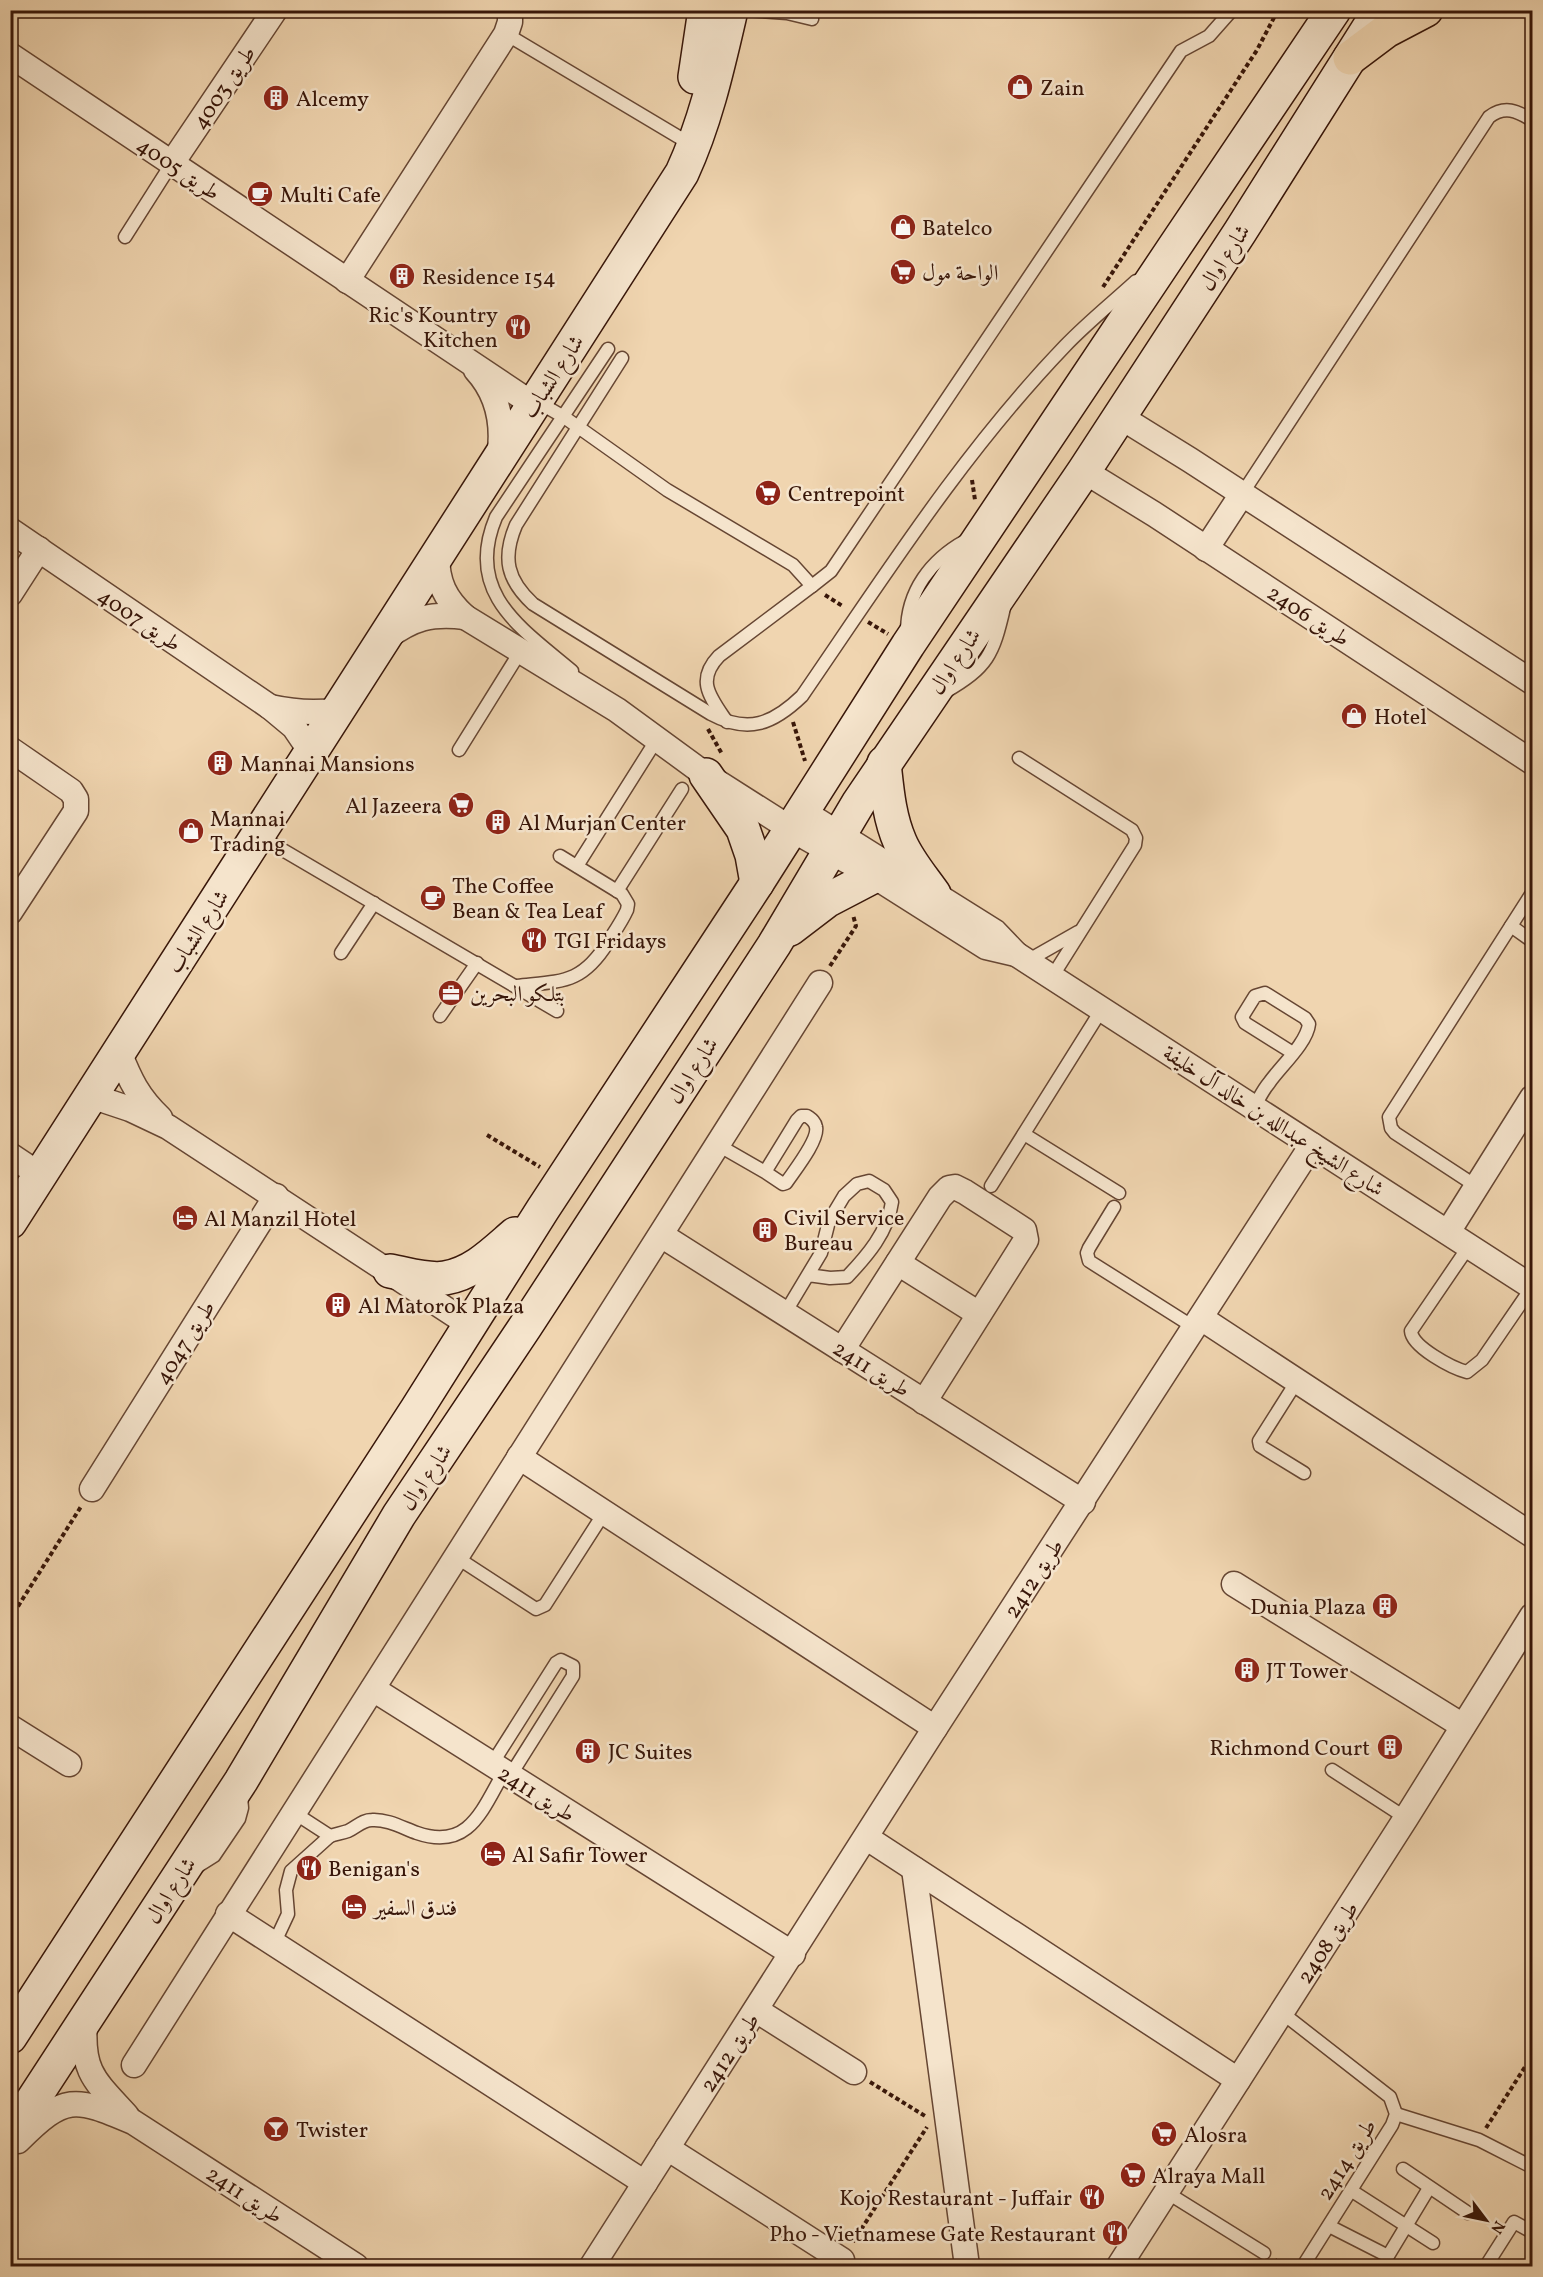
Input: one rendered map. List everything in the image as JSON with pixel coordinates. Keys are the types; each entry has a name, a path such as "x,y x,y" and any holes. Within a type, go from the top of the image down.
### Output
{"main road":[{"name":"شارع الشباب","path":"667,196 692,99 705,10"},
{"name":"شارع الشباب","path":"10,1222 498,460 545,407 682,173 705,115 730,10"},
{"name":"شارع اوال","path":"10,2037 543,1209 757,884 797,820 895,638 980,512 1042,444 1334,10"},
{"name":"شارع اوال","path":"10,2135 241,1781 399,1515 531,1318 774,945 834,842 884,763 1084,471 1240,232 1380,10"},
{"path":"1350,58 1386,31 1426,10"},
{"path":"1079,389 1119,416"},
{"path":"1042,444 1084,471"},
{"path":"884,763 890,806 900,842 934,894"},
{"path":"705,776 743,829 752,855 757,884"},
{"path":"774,945 790,928 828,900 874,876"},
{"path":"390,1271 444,1279 464,1273 486,1260 543,1209"},
{"path":"399,1515 398,1501 406,1473 451,1398 468,1360 472,1341 470,1325"}],"street":[{"name":"طريق 4003","path":"172,163 275,10"},
{"path":"346,281 506,34 510,22 510,10"},
{"name":"طريق 4005","path":"15,62 172,163 464,358 545,407"},
{"name":"طريق 4005","path":"464,358 480,374 492,393 500,415 502,438 498,460"},
{"path":"1119,416 1531,678"},
{"name":"طريق 2406","path":"1084,471 1533,762"},
{"path":"1206,549 1242,494"},
{"name":"طريق 4007","path":"10,530 270,707 294,727 311,752"},
{"path":"10,594 39,549"},
{"name":"شارع الشباب","path":"437,555 437,573 442,590 452,605 465,617 617,710 705,776 797,820"},
{"name":"شارع الشباب","path":"382,640 401,627 421,618 443,614 465,617"},
{"name":"طريق 4007","path":"270,707 304,713 338,710"},
{"path":"10,749 71,791 76,799 76,811 10,912"},
{"name":"شارع الشيخ عبدالله بن خالد آل خليفة","path":"797,820 934,894 995,932 1022,957 1052,977 1532,1287"},
{"name":"شارع الشيخ عبدالله بن خالد آل خليفة","path":"834,842 874,876 986,947 1022,957"},
{"path":"134,2065 820,983"},
{"path":"119,1052 130,1083 144,1103 168,1127"},
{"path":"91,1096 130,1109 168,1127 470,1325"},
{"path":"1448,1232 1533,1098"},
{"name":"طريق 2412","path":"592,2266 935,1728 1312,1145"},
{"path":"10,1155 40,1175"},
{"path":"842,1350 940,1197 949,1188 955,1187 965,1192 1024,1230 1026,1240 924,1402"},
{"name":"طريق 4047","path":"92,1489 276,1196"},
{"name":"طريق 2411","path":"661,1235 1083,1502"},
{"path":"898,1263 979,1314"},
{"path":"1198,1323 1297,1381 1533,1535"},
{"path":"519,1457 935,1728"},
{"path":"1234,1584 1292,1630 1463,1726"},
{"name":"طريق 2408","path":"1119,2266 1533,1616"},
{"name":"طريق 2411","path":"373,1689 793,1954"},
{"path":"10,1727 69,1764"},
{"path":"867,1838 1238,2080"},
{"path":"914,1869 967,2266"},
{"path":"228,1914 645,2183"},
{"path":"756,2010 854,2072"},
{"name":"طريق 2411","path":"85,2022 83,2045 91,2074 133,2122"},
{"name":"طريق 2411","path":"10,2148 45,2115 60,2107 76,2104 93,2105 133,2122 356,2266"},
{"path":"667,2148 840,2263"}],"lane":[{"path":"746,10 787,13 812,19"},
{"path":"728,723 708,695 707,673 711,664 831,571 1181,51 1209,36 1232,10"},
{"path":"506,34 682,139"},
{"path":"1242,494 1489,117 1509,110 1533,120"},
{"path":"125,237 172,163"},
{"path":"622,358 516,525 510,539 508,553 509,568 514,582 533,604 692,702 728,723 753,724 766,721 789,709 802,696 918,527 1010,406 1067,344 1173,249"},
{"path":"608,350 545,407 496,517 487,545 487,573 497,600 515,622 617,710"},
{"path":"545,407 578,427 667,489 793,565 812,586"},
{"path":"459,750 520,652"},
{"path":"576,866 657,739"},
{"path":"1019,758 1135,833 1135,845 1052,977"},
{"path":"617,891 705,776"},
{"path":"258,835 557,1011"},
{"path":"517,986 567,980 579,975 598,958 627,910 626,898 560,856"},
{"path":"1476,1186 1395,1133 1391,1128 1389,1117 1533,892"},
{"path":"341,953 374,903"},
{"path":"1511,926 1533,941"},
{"path":"1022,957 1068,940 1082,930"},
{"path":"440,1016 477,963"},
{"path":"1254,1107 1269,1082 1293,1053 1309,1028 1307,1021 1265,993 1255,996 1242,1017 1245,1023 1293,1053"},
{"path":"991,1186 1102,1009"},
{"path":"718,1145 783,1184 786,1184 815,1139 817,1129 813,1120 807,1116 801,1116 797,1120 765,1172"},
{"path":"1024,1134 1119,1192"},
{"path":"785,1313 821,1253 829,1221 844,1196 856,1184 869,1181 884,1190 892,1202 890,1216 862,1262 847,1277 830,1278 808,1275"},
{"path":"1114,1207 1089,1248 1087,1257 1089,1261 1198,1323"},
{"path":"1469,1246 1411,1331 1412,1339 1419,1346 1459,1370 1467,1372 1482,1360 1532,1287"},
{"path":"1297,1381 1259,1441 1260,1446 1304,1473"},
{"path":"456,1557 536,1609 545,1605 604,1513"},
{"path":"274,1944 288,1914 286,1890 291,1871 330,1836 349,1830 364,1820 375,1819 426,1836 447,1838 459,1835 477,1817 556,1663 561,1660 567,1662 573,1666 573,1676 502,1771"},
{"path":"1332,1770 1406,1818"},
{"path":"293,1812 330,1836"},
{"name":"طريق 2414","path":"1281,2012 1390,2097 1396,2114 1392,2125 1352,2191 1303,2266"},
{"path":"1396,2114 1479,2140 1533,2167"},
{"path":"1403,2169 1468,2213"},
{"path":"1329,2226 1388,2256 1429,2188"},
{"path":"1352,2191 1433,2243"},
{"path":"1166,2192 1264,2253"},
{"path":"1486,2266 1515,2222 1533,2232"}],"path":[{"path":"1098,295 1257,50 1278,10"},
{"path":"692,702 705,776"},
{"path":"487,1135 562,1180"},
{"path":"10,1619 92,1489"},
{"path":"1479,2140 1533,2056"},
{"path":"840,2263 932,2120 854,2072"}],"place":[{"name":"Zain","path":"1020,87"},
{"name":"Alcemy","path":"276,98"},
{"name":"Multi Cafe","path":"260,194"},
{"name":"Batelco","path":"903,227"},
{"name":"الواحة مول","path":"903,272"},
{"name":"Residence 154","path":"402,276"},
{"name":"Ric's Kountry Kitchen","path":"518,327"},
{"name":"Centrepoint","path":"768,493"},
{"name":"Hotel","path":"1354,716"},
{"name":"Mannai Mansions","path":"220,763"},
{"name":"Al Jazeera","path":"461,805"},
{"name":"Al Murjan Center","path":"498,822"},
{"name":"Mannai Trading","path":"191,831"},
{"name":"The Coffee Bean & Tea Leaf","path":"433,898"},
{"name":"TGI Fridays","path":"534,940"},
{"name":"بتلكو البحرين","path":"451,993"},
{"name":"Al Manzil Hotel","path":"185,1218"},
{"name":"Civil Service Bureau","path":"765,1230"},
{"name":"Al Matorok Plaza","path":"338,1305"},
{"name":"Dunia Plaza","path":"1385,1606"},
{"name":"JT Tower","path":"1247,1670"},
{"name":"Richmond Court","path":"1390,1747"},
{"name":"JC Suites","path":"588,1751"},
{"name":"Al Safir Tower","path":"493,1854"},
{"name":"Benigan's","path":"309,1868"},
{"name":"فندق السفير","path":"354,1907"},
{"name":"Twister","path":"276,2129"},
{"name":"Alosra","path":"1164,2134"},
{"name":"Alraya Mall","path":"1133,2175"},
{"name":"Kojo Restaurant - Juffair","path":"1092,2197"},
{"name":"Pho - Vietnamese Gate Restaurant","path":"1115,2233"}]}
